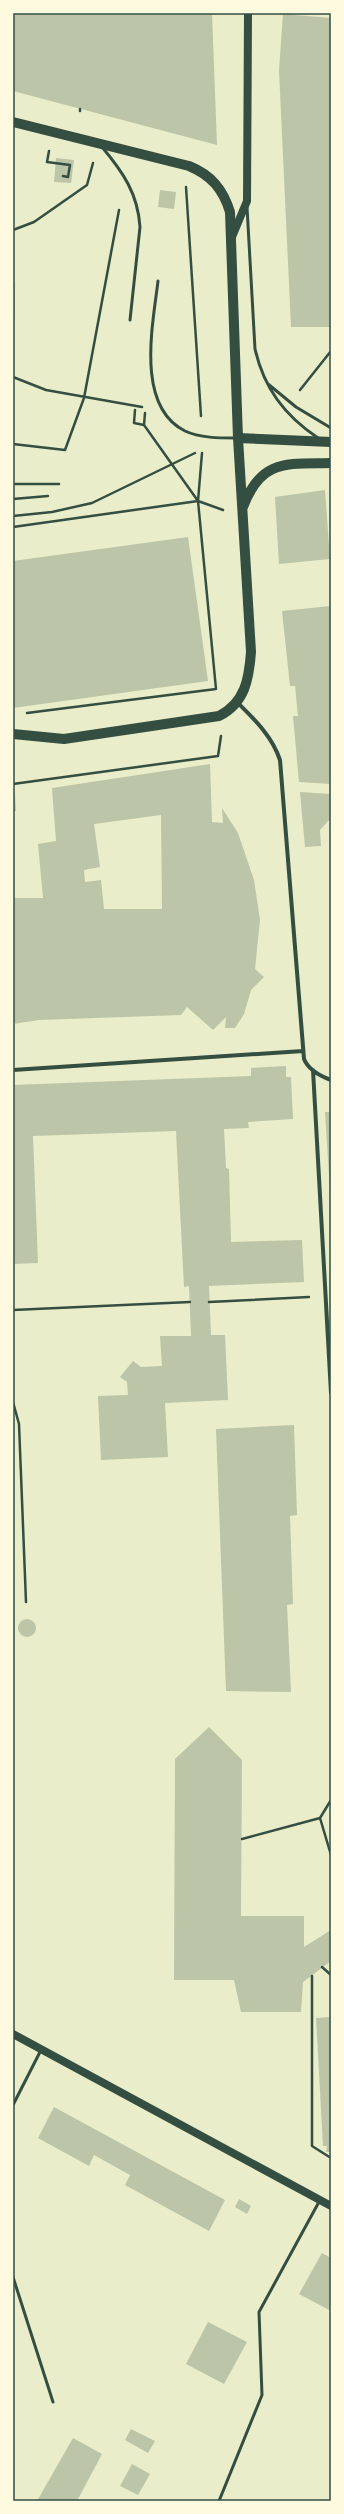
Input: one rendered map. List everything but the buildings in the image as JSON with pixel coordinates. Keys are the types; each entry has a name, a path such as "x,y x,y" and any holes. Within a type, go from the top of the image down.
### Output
{"main road":[{"path":"231,240 247,201 249,152 248,13"},
{"path":"13,122 199,170 219,186 226,198 230,212 241,510 251,652 246,687 238,703 219,716 178,724 64,739 13,734"},
{"path":"238,438 328,443"},
{"path":"241,510 256,479 267,471 279,466 331,463"},
{"path":"13,2034 331,2206"}],"street":[{"path":"238,703 267,734 275,746 280,760 303,1051 307,1065 331,1080"},
{"path":"13,1070 303,1051"},
{"path":"313,1070 331,1393"}],"lane":[{"path":"99,143 129,182 136,198 140,227 130,320"},
{"path":"247,201 255,349 265,382 279,405 289,416 328,443"},
{"path":"158,281 150,344 150,364 157,397 172,421 185,430 203,436 238,438"},
{"path":"265,382 296,407 331,428"},
{"path":"13,2105 42,2049"},
{"path":"219,2501 262,2395 259,2312 320,2200"},
{"path":"13,2276 53,2402"}],"path":[{"path":"49,148 47,162 70,165 68,177 63,176"},
{"path":"13,230 34,222 87,185 94,159"},
{"path":"186,180 202,416"},
{"path":"13,444 65,450 84,398 117,217 129,182"},
{"path":"13,284 13,319"},
{"path":"299,391 331,351"},
{"path":"13,377 46,390 84,398 145,407 144,425 198,501"},
{"path":"136,410 134,423 144,425"},
{"path":"13,516 52,512 92,503 203,449 198,501 216,689 21,714"},
{"path":"13,484 59,484"},
{"path":"13,499 48,496"},
{"path":"13,527 198,501 227,511"},
{"path":"13,784 218,756 222,734"},
{"path":"209,1302 326,1296"},
{"path":"13,1310 190,1302"},
{"path":"13,1402 19,1424 26,1602"},
{"path":"242,1839 320,1818 331,1800"},
{"path":"320,1818 331,1855"},
{"path":"322,1967 331,1975"},
{"path":"312,1976 312,2146 331,2158"}]}
